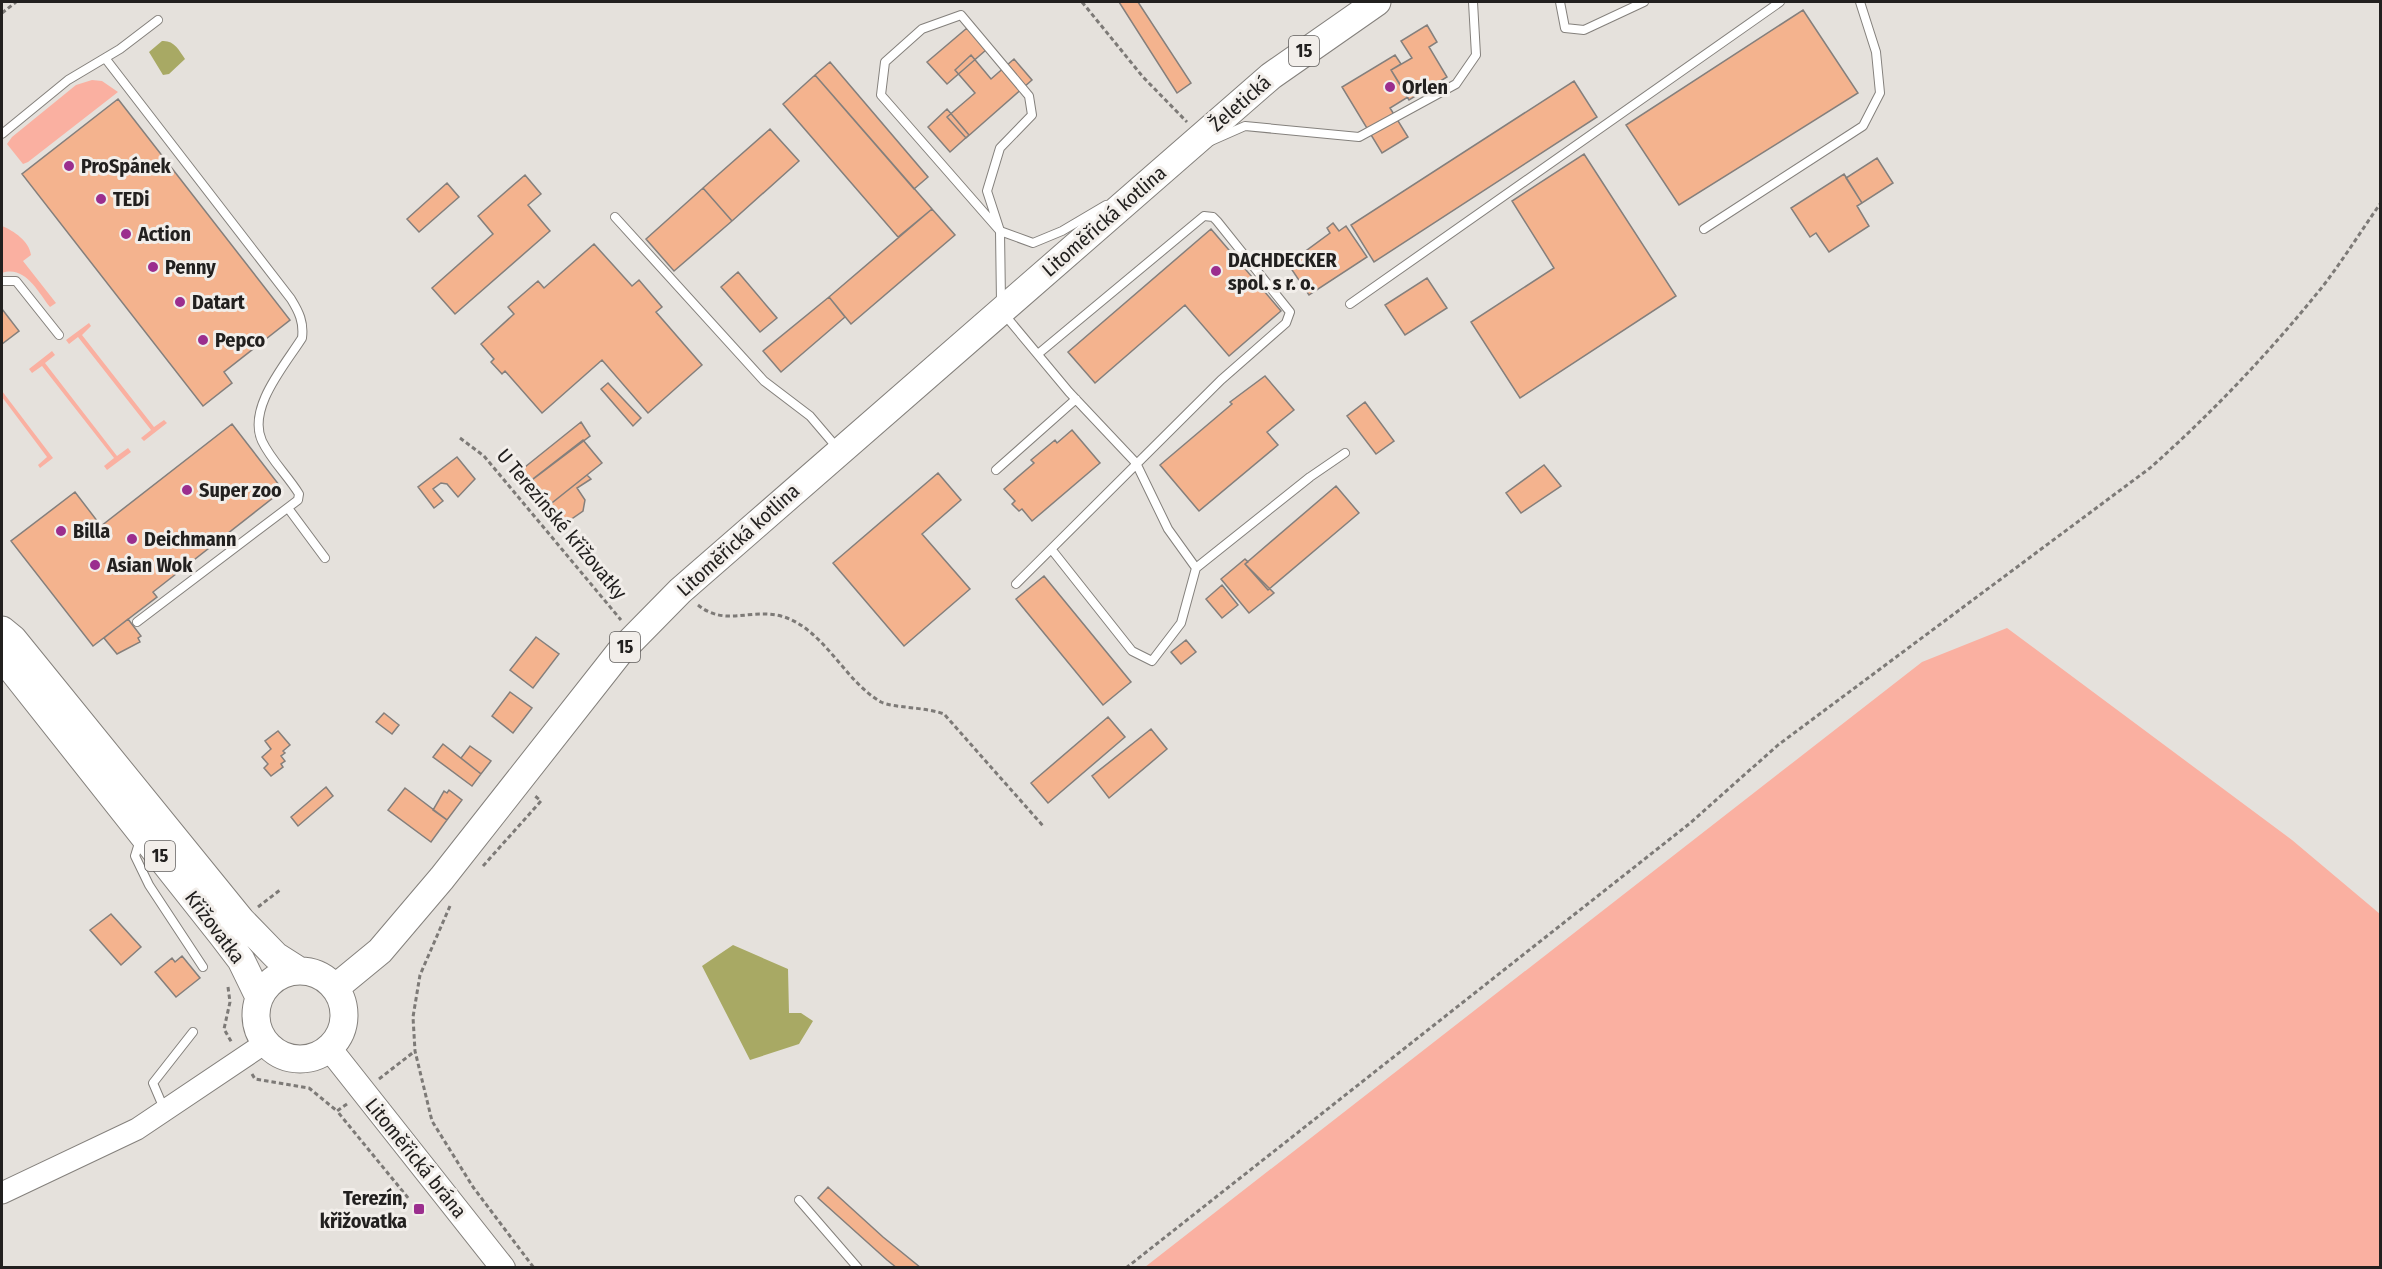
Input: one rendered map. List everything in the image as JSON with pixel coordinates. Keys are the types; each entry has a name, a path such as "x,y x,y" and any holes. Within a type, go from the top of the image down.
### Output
{"main road":[{"name":"Želetická","path":"1197,141 1289,62 1377,2"},
{"name":"Litoměřická kotlina","path":"335,988 380,951 442,878 517,781 635,636 680,591 839,450 1197,141"},
{"name":"15","path":"2,630 13,639 241,920 276,956 298,970 312,972 325,978 335,988"},
{"name":"Křižovatka","path":"2,657 241,960 259,997"},
{"path":"259,997 275,978 298,970"},
{"path":"266,1042 276,1052 296,1058 317,1056 329,1048 340,1032 344,1013 335,988"},
{"name":"15","path":"259,997 256,1021 266,1042"},
{"name":"Litoměřická brána","path":"329,1048 503,1268"}],"street":[{"path":"2,1193 137,1129 266,1042"}],"lane":[{"path":"1197,141 1216,140 1245,126 1359,137 1456,84 1476,55 1473,2"},
{"path":"1560,2 1565,28 1584,30 1644,2"},
{"path":"1350,304 1780,2"},
{"path":"1704,229 1863,126 1880,93 1876,52 1860,2"},
{"path":"1124,203 1105,205 1062,231 1033,243 1000,231 881,95 885,62 922,29 961,15 1029,96 1032,115 1000,148 987,191 1000,231 1001,311 1076,399 1136,463 1168,529 1196,568"},
{"path":"2,134 68,80 105,58 158,20"},
{"path":"105,58 301,315 302,338 260,406 257,418 263,444 299,494 297,500 137,622"},
{"path":"1016,584 1136,463 1221,380 1286,323 1290,316 1288,309 1217,221 1209,215 1199,219 1038,354"},
{"path":"615,217 764,381 810,416 839,450"},
{"path":"2,281 16,281 59,335"},
{"path":"996,470 1076,399"},
{"path":"1052,550 1132,651 1152,661 1180,623 1196,568 1310,477 1345,453"},
{"path":"288,507 325,558"},
{"path":"144,835 135,856 149,885 203,967"},
{"path":"165,1111 153,1083 194,1032"},
{"path":"799,1200 858,1268"}],"path":[{"path":"2,13 16,2"},
{"path":"1082,2 1197,141"},
{"path":"1126,1268 1689,824 1778,745 2150,468 2202,422 2282,334 2324,285 2380,204"},
{"name":"U Terezínské křižovatky","path":"460,438 484,456 635,636"},
{"path":"680,591 711,615 781,616 803,627 883,703 928,708 944,714 1044,827"},
{"path":"481,868 541,801 517,781"},
{"path":"454,900 436,932 420,975 413,1017 415,1051 432,1121 473,1186 534,1268"}],"shaded area":[{"path":"162,41 173,44 185,59 169,74 163,75 149,52"},
{"path":"92,80 102,81 118,92 23,164 7,144 12,137 76,85"},
{"path":"2,226 16,234 30,250 31,255 23,261 56,303 50,307 24,276 18,273 2,273"},
{"path":"89,323 91,326 82,335 154,427 164,420 167,423 144,441 141,438 151,430 78,337 69,344 66,340"},
{"path":"52,351 55,355 45,363 117,456 128,448 131,452 107,470 104,466 114,458 42,366 32,373 29,369"},
{"path":"2,391 53,458 40,468 38,465 47,457 2,397"},
{"path":"2007,628 2292,840 2380,914 2380,1267 1145,1267 1922,662"},
{"path":"733,945 788,969 789,1013 801,1013 813,1021 799,1044 750,1060 702,966"}],"building":[{"path":"1119,2 1138,2 1191,83 1177,93"},
{"path":"1803,10 1858,93 1679,205 1626,125"},
{"path":"1427,25 1437,42 1429,47 1447,77 1409,100 1391,70 1412,58 1401,41"},
{"path":"967,28 986,50 947,84 927,62"},
{"path":"971,55 991,79 1014,59 1032,80 966,138 947,117 975,93 955,70"},
{"path":"1395,55 1401,64 1391,70 1408,97 1390,108 1408,137 1382,153 1342,87"},
{"path":"830,62 928,177 914,189 815,75"},
{"path":"815,75 932,209 898,237 783,104"},
{"path":"1574,81 1597,117 1374,262 1351,225"},
{"path":"118,99 290,320 224,372 232,383 203,406 22,174"},
{"path":"947,109 969,135 950,152 928,127"},
{"path":"770,129 799,161 732,221 703,188"},
{"path":"1584,154 1676,296 1520,398 1471,322 1554,268 1512,201"},
{"path":"1877,158 1893,183 1862,203 1846,178"},
{"path":"1844,174 1862,203 1857,206 1869,226 1829,252 1816,233 1810,237 1791,208"},
{"path":"525,175 541,194 528,205 550,231 455,314 432,288 493,234 478,216"},
{"path":"447,183 459,197 419,232 407,219"},
{"path":"703,188 732,221 674,271 646,239"},
{"path":"932,209 955,235 851,324 829,297"},
{"path":"1333,223 1339,231 1346,226 1367,257 1309,295 1288,264 1330,233 1327,228"},
{"path":"1211,229 1281,311 1229,356 1185,305 1095,383 1068,352"},
{"path":"594,244 632,286 639,280 662,307 656,312 702,365 648,413 602,360 542,413 505,371 502,374 491,362 494,359 481,344 514,314 508,307 538,281 544,288"},
{"path":"738,272 777,318 760,332 721,287"},
{"path":"1427,278 1447,308 1405,335 1385,305"},
{"path":"829,297 845,317 781,372 763,351"},
{"path":"2,309 19,331 2,344"},
{"path":"1265,376 1294,410 1267,432 1278,445 1199,511 1160,465 1232,404 1230,402"},
{"path":"608,383 641,418 633,426 601,389"},
{"path":"1365,402 1394,441 1376,454 1347,416"},
{"path":"581,422 590,436 524,486 515,475"},
{"path":"232,424 283,490 153,592 157,597 93,646 11,541 75,492 101,526"},
{"path":"1072,430 1100,463 1032,521 1022,509 1019,511 1012,504 1015,501 1004,489 1034,463 1031,460 1055,440 1057,443"},
{"path":"583,440 602,463 543,510 524,486"},
{"path":"457,457 475,479 458,497 447,484 441,483 433,489 443,501 434,508 418,487"},
{"path":"1544,465 1561,486 1521,513 1506,493"},
{"path":"938,473 961,500 922,534 970,589 904,646 833,563"},
{"path":"587,475 591,479 577,488 585,500 583,511 560,527 543,510"},
{"path":"1336,486 1359,513 1268,590 1245,564"},
{"path":"1245,559 1248,562 1245,564 1274,593 1249,613 1221,579"},
{"path":"1044,576 1131,682 1103,705 1016,599"},
{"path":"1222,585 1238,605 1222,618 1206,599"},
{"path":"128,619 141,636 138,638 140,642 117,654 104,638"},
{"path":"536,637 559,654 533,688 510,670"},
{"path":"1186,640 1196,652 1181,664 1171,652"},
{"path":"510,692 532,708 513,733 492,716"},
{"path":"384,713 399,725 392,734 376,722"},
{"path":"1108,717 1125,737 1048,803 1031,783"},
{"path":"1151,729 1167,749 1109,798 1092,776"},
{"path":"278,731 290,745 281,756 285,761 281,764 283,767 271,776 264,768 268,764 262,757 271,749 265,741"},
{"path":"443,744 481,774 472,786 433,757"},
{"path":"470,746 491,761 481,774 461,758"},
{"path":"326,787 333,796 298,826 291,817"},
{"path":"405,788 447,820 431,842 388,810"},
{"path":"449,790 462,800 447,820 433,810 444,791 447,793"},
{"path":"111,914 141,947 121,965 90,930"},
{"path":"182,956 200,978 176,997 155,972 172,958 175,962"},
{"path":"828,1187 921,1268 897,1268 887,1260 818,1198"}],"place":[{"name":"Orlen","path":"1390,87"},
{"name":"ProSpánek","path":"69,166"},
{"name":"TEDi","path":"101,199"},
{"name":"Action","path":"126,234"},
{"name":"Penny","path":"153,267"},
{"name":"DACHDECKER spol. s r. o.","path":"1216,271"},
{"name":"Datart","path":"180,302"},
{"name":"Pepco","path":"203,340"},
{"name":"Super zoo","path":"187,490"},
{"name":"Billa","path":"61,531"},
{"name":"Deichmann","path":"132,539"},
{"name":"Asian Wok","path":"95,565"},
{"name":"Terezín, křižovatka","path":"419,1209"}]}
